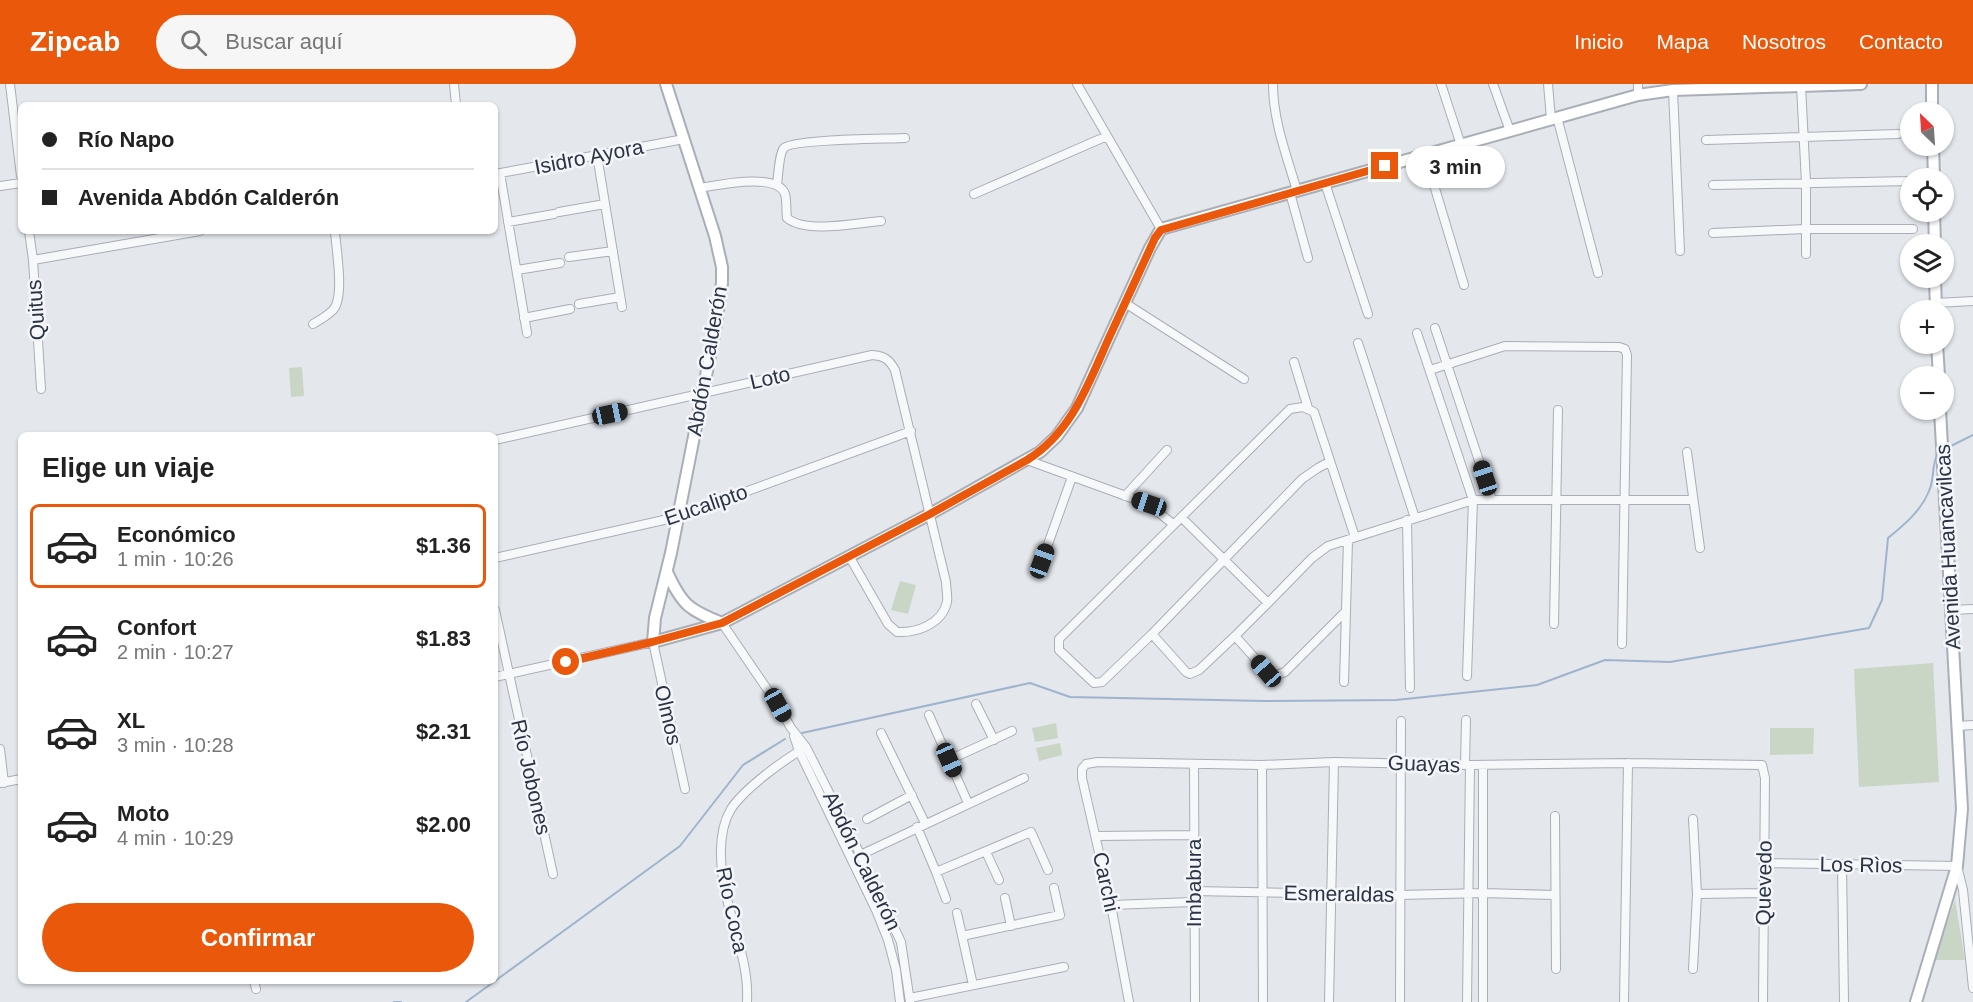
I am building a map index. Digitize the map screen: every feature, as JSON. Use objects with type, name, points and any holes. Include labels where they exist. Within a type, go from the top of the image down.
[{"type":"street","points":[[10,84],[18,151]]},
{"type":"street","points":[[454,84],[456,102]]},
{"type":"street","name":"Abdón Calderón","points":[[652,642],[722,283],[722,267],[716,240],[666,84]]},
{"type":"street","points":[[1077,84],[1161,230]]},
{"type":"street","points":[[1273,84],[1273,99],[1281,139],[1308,258]]},
{"type":"street","points":[[1441,84],[1461,144]]},
{"type":"street","points":[[1493,84],[1510,131]]},
{"type":"street","points":[[1548,84],[1554,118],[1598,273]]},
{"type":"street","points":[[498,677],[652,642],[722,623],[930,514],[1040,452],[1057,436],[1077,408],[1155,238],[1161,230],[1554,118],[1638,89],[1674,90],[1739,86],[1862,84]]},
{"type":"street","points":[[1932,84],[1932,102]]},
{"type":"street","points":[[1801,86],[1806,183],[1806,254]]},
{"type":"street","points":[[1674,90],[1680,251]]},
{"type":"street","points":[[1706,140],[1898,134]]},
{"type":"street","points":[[974,194],[1107,136]]},
{"type":"street","points":[[777,185],[782,152],[789,145],[905,138]]},
{"type":"street","name":"Isidro Ayora","points":[[498,174],[684,139]]},
{"type":"street","points":[[597,155],[622,307]]},
{"type":"street","points":[[1425,155],[1464,285]]},
{"type":"street","points":[[498,174],[527,333]]},
{"type":"street","points":[[700,189],[751,181],[777,185],[785,194],[787,218],[807,227],[881,221]]},
{"type":"street","points":[[1713,185],[1900,181]]},
{"type":"street","points":[[0,186],[18,183]]},
{"type":"street","points":[[1325,183],[1368,314]]},
{"type":"street","points":[[508,222],[605,204]]},
{"type":"street","points":[[1713,233],[1806,229],[1913,229]]},
{"type":"street","name":"Quitus","points":[[29,234],[41,389]]},
{"type":"street","points":[[33,260],[183,234]]},
{"type":"street","points":[[314,324],[334,309],[338,299],[334,234]]},
{"type":"street","points":[[569,257],[613,251]]},
{"type":"street","points":[[517,270],[560,263]]},
{"type":"street","points":[[579,304],[620,297]]},
{"type":"street","points":[[1954,304],[1973,301]]},
{"type":"street","points":[[1125,303],[1244,379]]},
{"type":"street","points":[[524,318],[570,309]]},
{"type":"street","points":[[1435,328],[1492,500]]},
{"type":"street","points":[[1417,333],[1473,500],[1467,676]]},
{"type":"street","points":[[1358,342],[1411,519],[1410,688]]},
{"type":"street","points":[[1430,370],[1505,346],[1619,347],[1625,349],[1627,355],[1622,644]]},
{"type":"street","name":"Loto","points":[[498,439],[872,355],[881,355],[890,361],[895,370],[946,582],[947,602],[939,618],[925,628],[908,633],[897,632],[888,624],[849,556]]},
{"type":"street","points":[[1294,362],[1308,408]]},
{"type":"street","points":[[1329,462],[1302,479],[1152,634],[1102,682],[1094,683],[1059,650],[1057,645],[1059,639],[1284,414],[1296,408],[1308,408],[1314,412],[1329,462],[1352,539],[1345,612],[1344,682]]},
{"type":"street","points":[[1554,624],[1558,410]]},
{"type":"street","name":"Avenida Huancavilcas","points":[[1916,1002],[1957,866],[1962,809],[1941,420]]},
{"type":"street","name":"Eucalipto","points":[[498,557],[677,517],[911,431]]},
{"type":"street","points":[[1125,496],[1167,450]]},
{"type":"street","points":[[1687,452],[1700,548]]},
{"type":"street","points":[[1027,460],[1149,504],[1173,524]]},
{"type":"street","points":[[1042,561],[1072,477]]},
{"type":"street","points":[[1152,634],[1190,674],[1198,670],[1235,636],[1320,551],[1328,546],[1473,500],[1692,500]]},
{"type":"street","points":[[1181,517],[1268,603]]},
{"type":"street","points":[[667,572],[676,593],[692,610],[722,623]]},
{"type":"street","points":[[1951,610],[1973,609]]},
{"type":"street","points":[[1235,636],[1266,671],[1277,675],[1285,672],[1345,612]]},
{"type":"street","name":"Abdón Calderón","points":[[722,623],[778,705],[860,854],[901,942],[910,1000]]},
{"type":"street","name":"Río Jobones","points":[[498,625],[553,874]]},
{"type":"street","name":"Olmos","points":[[652,642],[685,789]]},
{"type":"street","points":[[976,704],[994,740]]},
{"type":"street","points":[[929,715],[968,803]]},
{"type":"street","points":[[1466,720],[1470,893],[1467,1002]]},
{"type":"street","points":[[1400,1002],[1401,721]]},
{"type":"street","points":[[1958,726],[1973,725]]},
{"type":"street","points":[[949,760],[1012,731]]},
{"type":"street","points":[[881,733],[912,795],[946,899]]},
{"type":"street","points":[[0,748],[2,783],[18,780]]},
{"type":"street","name":"Abdón Calderón","points":[[802,749],[888,940],[896,970],[900,1002]]},
{"type":"street","name":"Río Coca","points":[[747,1002],[743,962],[724,883],[720,852],[731,810],[763,777],[802,749]]},
{"type":"street","name":"Guayas","points":[[1086,764],[1098,762],[1263,765],[1334,762],[1468,765],[1628,763],[1762,765]]},
{"type":"street","points":[[1329,1002],[1335,893],[1334,762]]},
{"type":"street","points":[[1624,1002],[1628,763]]},
{"type":"street","name":"Carchi","points":[[1086,764],[1082,769],[1082,778],[1111,904],[1129,1002]]},
{"type":"street","name":"Imbabura","points":[[1194,764],[1194,1002]]},
{"type":"street","points":[[1263,765],[1263,1002]]},
{"type":"street","points":[[1483,765],[1483,1002]]},
{"type":"street","name":"Quevedo","points":[[1762,765],[1765,778],[1763,1002]]},
{"type":"street","points":[[852,859],[1024,778]]},
{"type":"street","points":[[867,819],[912,795]]},
{"type":"street","points":[[1555,816],[1556,969]]},
{"type":"street","points":[[1693,819],[1696,894],[1693,969]]},
{"type":"street","points":[[936,872],[1031,832],[1048,870]]},
{"type":"street","points":[[1096,836],[1194,835]]},
{"type":"street","points":[[986,852],[999,880]]},
{"type":"street","name":"Los Rìos","points":[[1764,863],[1957,866]]},
{"type":"street","points":[[1842,865],[1844,1002]]},
{"type":"street","points":[[1957,866],[1963,890],[1973,988]]},
{"type":"street","points":[[962,936],[1060,915],[1054,888]]},
{"type":"street","points":[[1963,890],[1973,888]]},
{"type":"street","name":"Esmeraldas","points":[[1194,891],[1400,895],[1470,893]]},
{"type":"street","points":[[1470,893],[1555,895]]},
{"type":"street","points":[[1696,894],[1763,893]]},
{"type":"street","points":[[1005,898],[1011,926]]},
{"type":"street","points":[[1111,904],[1193,902]]},
{"type":"street","points":[[957,913],[973,985]]},
{"type":"street","points":[[910,1000],[1064,967]]},
{"type":"green space","points":[[302,367],[304,396],[291,397],[289,368]]},
{"type":"green space","points":[[900,581],[916,585],[908,614],[891,610]]},
{"type":"green space","points":[[1933,663],[1939,782],[1859,787],[1854,669]]},
{"type":"green space","points":[[1056,723],[1058,738],[1035,742],[1032,728]]},
{"type":"green space","points":[[1770,728],[1814,728],[1813,754],[1770,755]]},
{"type":"green space","points":[[1060,743],[1062,755],[1039,761],[1036,748]]},
{"type":"green space","points":[[1955,900],[1965,960],[1934,960]]},
{"type":"waterway","points":[[1945,449],[1973,435]]},
{"type":"waterway","points":[[802,733],[1030,683],[1070,697],[1265,701],[1396,700],[1537,685],[1605,660],[1670,662],[1869,628],[1882,600],[1888,538],[1912,517],[1926,498],[1938,453]]},
{"type":"waterway","points":[[498,979],[680,846],[743,765],[785,739]]},
{"type":"waterway","points":[[466,1002],[491,984]]},
{"type":"waterway","points":[[394,1002],[401,1002]]},
{"type":"route","points":[[566,662],[722,623],[930,514],[1027,460],[1040,452],[1057,436],[1077,408],[1155,238],[1161,230],[1171,225],[1385,166]]}]
